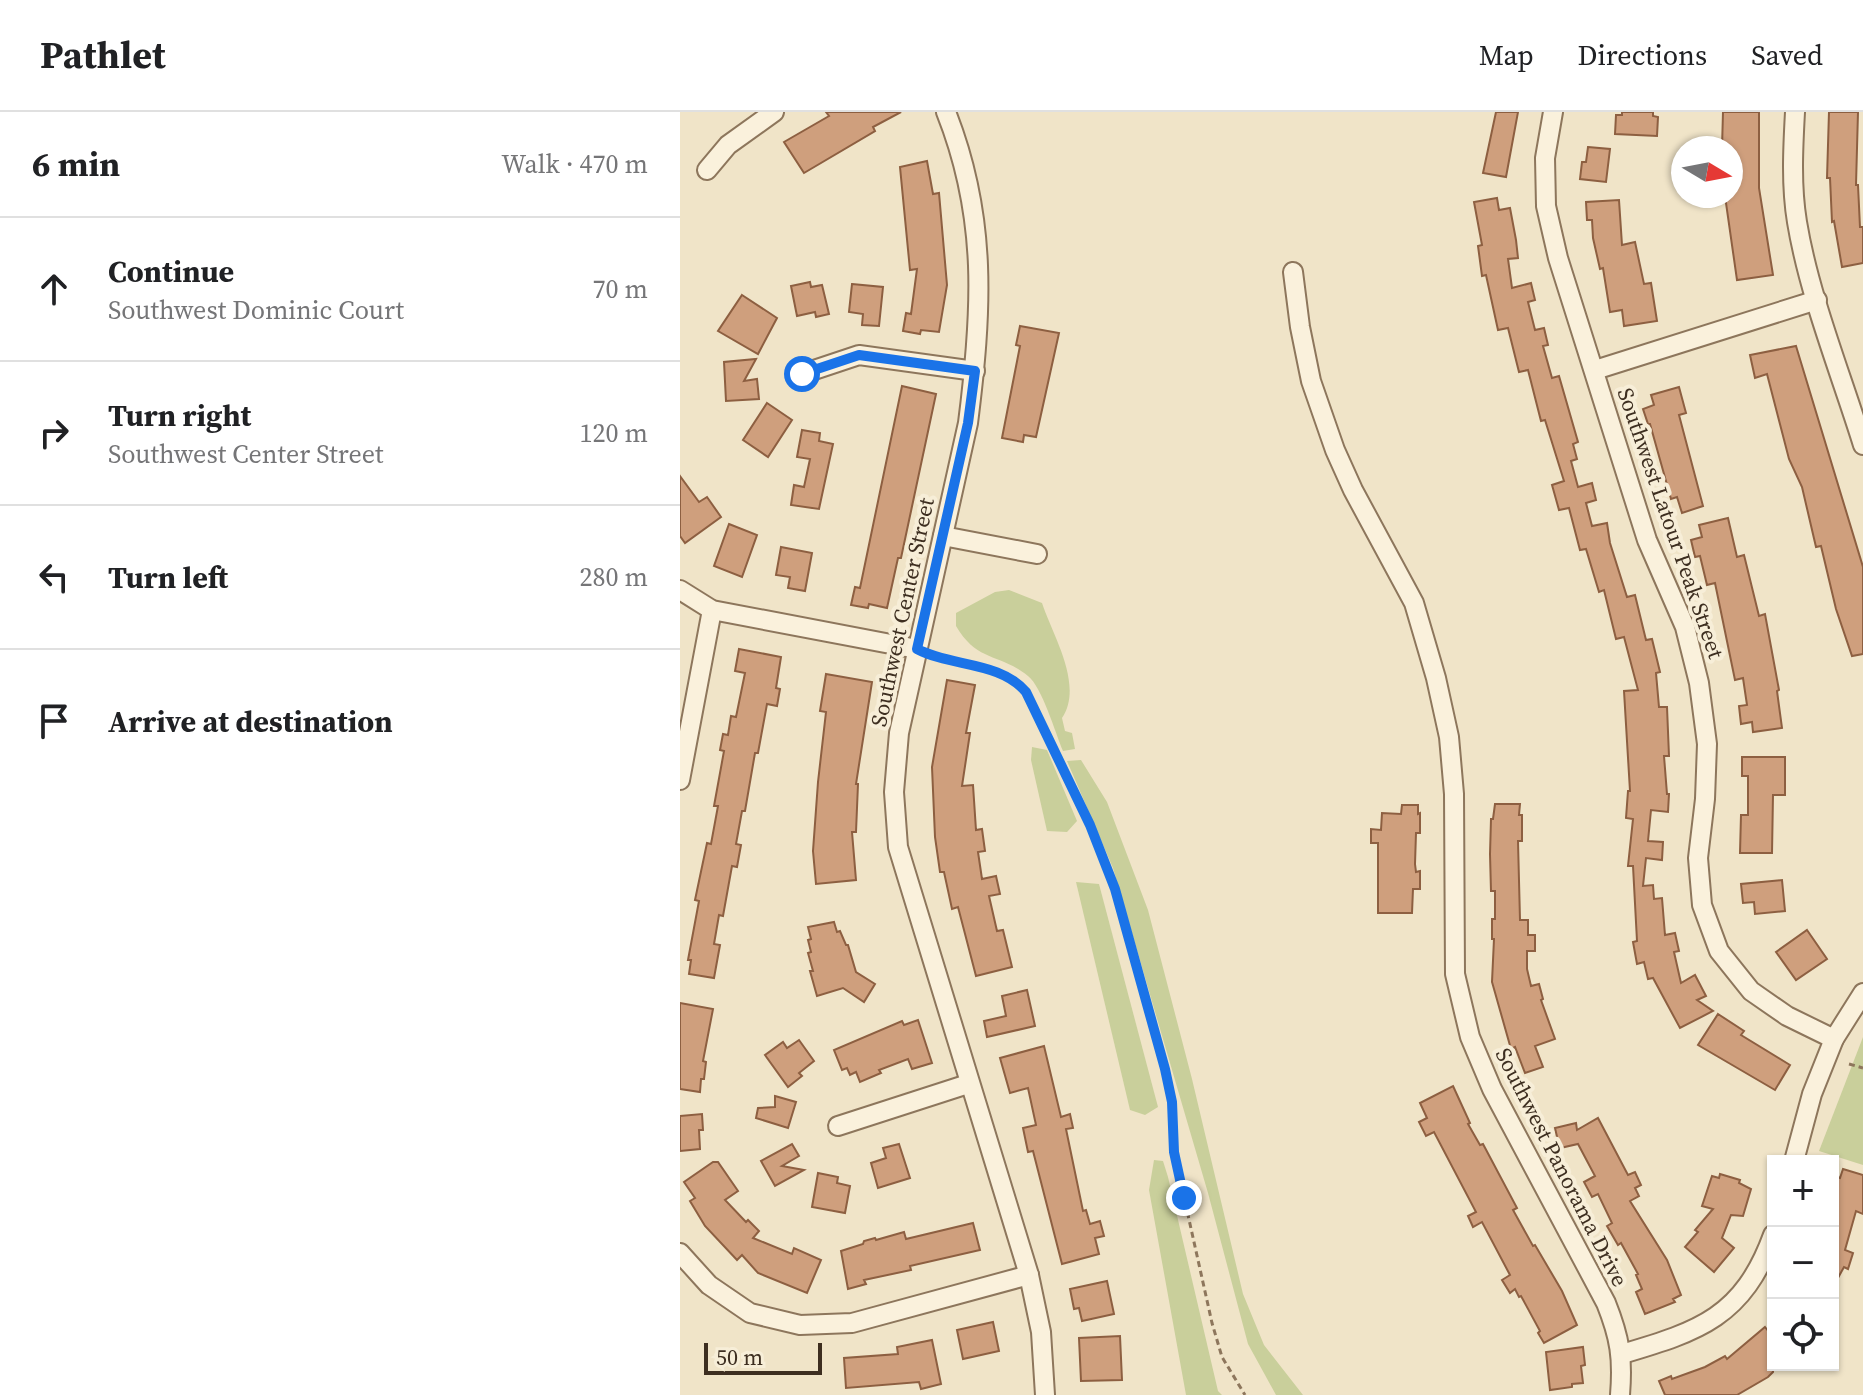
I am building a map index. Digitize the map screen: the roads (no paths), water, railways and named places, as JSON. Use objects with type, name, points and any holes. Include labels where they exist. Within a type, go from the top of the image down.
[{"type":"street","points":[[707,170],[728,145],[774,112]]},
{"type":"street","name":"Southwest Center Street","points":[[946,112],[956,138],[977,223],[980,295],[968,423],[899,733],[894,792],[898,847],[968,1084],[1029,1275],[1041,1332],[1045,1395]]},
{"type":"street","name":"Southwest Latour Peak Street","points":[[1553,112],[1545,158],[1546,206],[1558,258],[1647,540],[1685,627],[1699,683],[1707,744],[1698,858],[1702,905],[1719,951],[1751,991],[1787,1016],[1834,1039]]},
{"type":"street","points":[[1795,112],[1793,158],[1797,222],[1817,300],[1863,445]]},
{"type":"street","name":"Southwest Panorama Drive","points":[[1293,272],[1311,381],[1335,450],[1414,603],[1436,678],[1449,737],[1454,794],[1455,974],[1470,1037],[1492,1089],[1606,1303],[1622,1354],[1620,1395]]},
{"type":"street","points":[[1595,370],[1817,300]]},
{"type":"street","points":[[802,374],[859,355],[975,371]]},
{"type":"street","points":[[943,536],[1037,554]]},
{"type":"street","points":[[680,590],[712,610],[917,649]]},
{"type":"street","points":[[680,780],[712,610]]},
{"type":"street","points":[[1796,1155],[1812,1094],[1834,1039],[1863,993]]},
{"type":"street","points":[[838,1126],[968,1084]]},
{"type":"street","points":[[1622,1354],[1678,1338],[1716,1319],[1753,1280],[1767,1248]]},
{"type":"street","points":[[680,1253],[709,1285],[750,1313],[800,1325],[852,1323],[1029,1275]]}]
